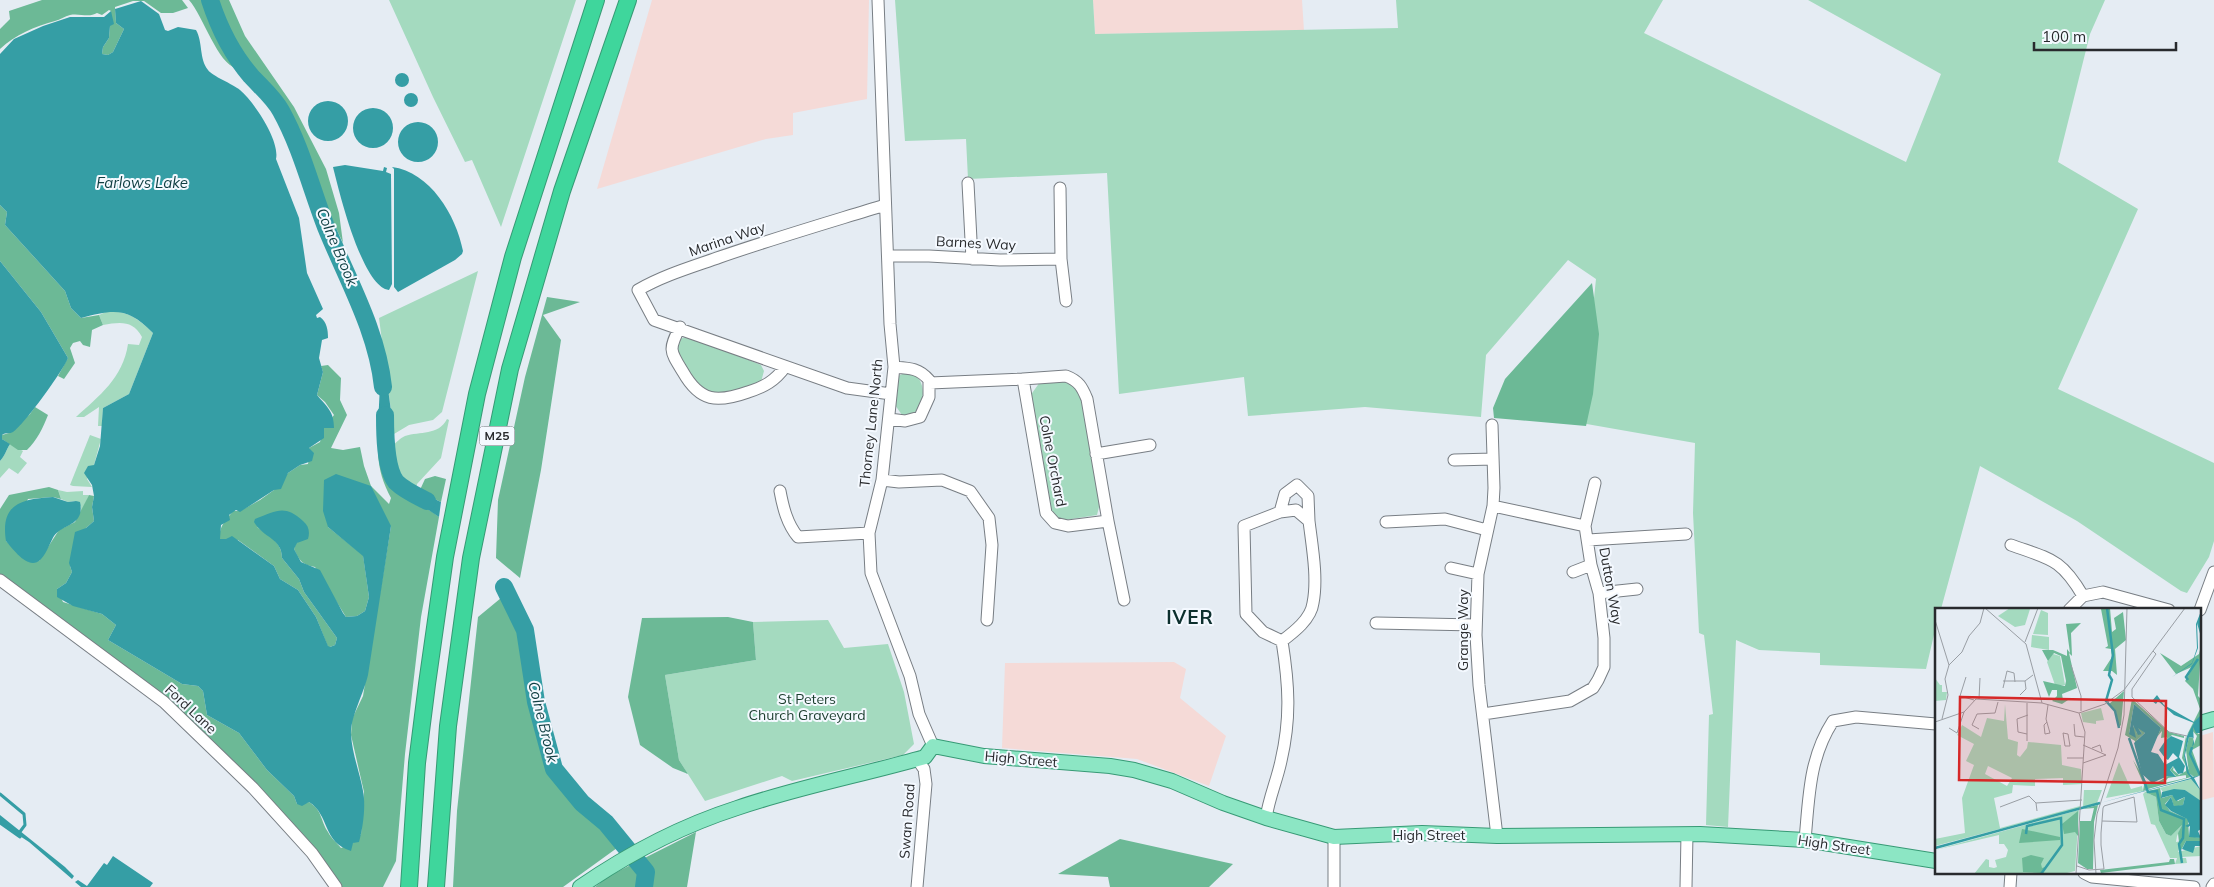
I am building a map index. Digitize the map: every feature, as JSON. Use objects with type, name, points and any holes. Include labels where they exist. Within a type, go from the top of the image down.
[{"type":"highway","name":"M25","points":[[409,887],[417,762],[427,684],[445,557],[478,394],[512,257],[596,0]]},
{"type":"highway","name":"M25","points":[[436,887],[448,726],[470,568],[510,369],[562,191],[628,0]]},
{"type":"main road","points":[[580,887],[654,842],[745,805],[925,757],[934,746]]},
{"type":"main road","name":"High Street","points":[[934,746],[984,756],[1110,766],[1134,770],[1172,780],[1223,803],[1266,818],[1334,837],[1422,834],[1497,836],[1687,834],[1805,840],[1935,862]]},
{"type":"street","name":"Thorney Lane North","points":[[878,0],[889,256],[890,324],[894,367],[882,480],[869,533],[871,573],[910,676],[918,714],[934,746]]},
{"type":"street","points":[[968,183],[972,259]]},
{"type":"street","points":[[1060,188],[1061,259],[1066,301]]},
{"type":"street","name":"Marina Way","points":[[680,327],[654,320],[638,290],[654,281],[760,243],[886,205]]},
{"type":"street","name":"Barnes Way","points":[[889,256],[972,259],[1061,259]]},
{"type":"street","points":[[785,367],[774,381],[756,390],[732,398],[715,399],[707,397],[689,384],[672,354],[671,345],[680,327],[785,367],[847,388],[891,394]]},
{"type":"street","points":[[889,419],[905,421],[920,417],[929,397],[930,383],[924,373],[913,368],[894,367]]},
{"type":"street","points":[[930,383],[1023,380],[1066,376],[1076,380],[1087,399],[1124,600]]},
{"type":"street","name":"Colne Orchard","points":[[1023,380],[1046,513],[1055,523],[1068,526],[1108,521]]},
{"type":"street","name":"Grange Way","points":[[1492,425],[1493,506],[1478,574],[1476,625],[1479,685],[1497,836]]},
{"type":"street","points":[[1096,454],[1150,445]]},
{"type":"street","points":[[1454,460],[1493,459]]},
{"type":"street","points":[[882,480],[899,482],[942,480],[970,491],[989,518],[992,545],[987,620]]},
{"type":"street","points":[[1493,506],[1585,526],[1595,483]]},
{"type":"street","points":[[1280,512],[1285,494],[1297,485],[1308,496],[1314,559],[1313,605],[1299,628],[1282,641]]},
{"type":"street","points":[[780,490],[782,504],[792,529],[798,537],[869,533]]},
{"type":"street","points":[[1282,641],[1263,632],[1246,614],[1244,526],[1280,512],[1296,510],[1309,521]]},
{"type":"street","points":[[1386,522],[1445,519],[1487,530]]},
{"type":"street","name":"Dutton Way","points":[[1483,714],[1570,702],[1593,688],[1604,667],[1604,638],[1599,593],[1585,526]]},
{"type":"street","points":[[1588,540],[1686,534]]},
{"type":"street","points":[[2011,545],[2054,560],[2071,574],[2084,596]]},
{"type":"street","points":[[1573,572],[1592,565]]},
{"type":"street","points":[[1451,568],[1478,574]]},
{"type":"street","points":[[2201,608],[2214,572]]},
{"type":"street","name":"Ford Lane","points":[[0,580],[164,702],[253,788],[312,853],[336,887]]},
{"type":"street","points":[[1599,593],[1637,589]]},
{"type":"street","points":[[2071,608],[2084,596],[2103,592],[2162,608]]},
{"type":"street","points":[[1376,623],[1476,625]]},
{"type":"street","points":[[1266,818],[1281,761],[1290,709],[1282,641]]},
{"type":"street","points":[[1805,840],[1813,764],[1823,737],[1833,721],[1856,717],[1935,724]]},
{"type":"street","name":"Swan Road","points":[[917,759],[924,769],[926,784],[917,887]]},
{"type":"street","points":[[1686,887],[1687,834]]},
{"type":"street","points":[[1334,837],[1334,887]]},
{"type":"street","points":[[2010,874],[2010,887]]},
{"type":"street","points":[[2086,874],[2092,877],[2194,887]]},
{"type":"shaded area","points":[[652,0],[869,0],[867,99],[793,113],[793,135],[766,139],[597,189]]},
{"type":"shaded area","points":[[1093,0],[1302,0],[1304,31],[1095,34]]},
{"type":"shaded area","points":[[1174,662],[1186,669],[1180,698],[1226,736],[1209,786],[1137,759],[1002,748],[1005,663]]},
{"type":"shaded area","points":[[2213,732],[2214,797],[2202,800],[2202,735]]},
{"type":"green space","points":[[42,0],[182,0],[188,8],[173,13],[161,13],[144,1],[133,1],[115,7],[116,23],[124,29],[113,52],[108,55],[102,54],[103,47],[109,38],[111,11],[109,10],[102,15],[97,13],[68,16],[40,26],[12,39],[0,49],[0,29],[10,19],[9,11]]},
{"type":"green space","points":[[189,0],[206,0],[225,43],[239,66],[236,68],[229,65],[223,58]]},
{"type":"green space","points":[[211,0],[229,0],[245,36],[294,107],[326,169],[339,213],[343,243],[281,109],[242,62],[226,38]]},
{"type":"green space","points":[[389,0],[576,0],[501,227],[472,160],[465,162]]},
{"type":"green space","points":[[895,0],[1093,0],[1095,34],[1398,28],[1396,0],[1663,0],[1644,33],[1906,162],[1941,74],[1808,0],[2105,0],[2090,34],[2058,162],[2138,209],[2058,389],[2214,463],[2214,541],[2209,557],[2187,593],[2181,591],[2077,521],[1980,466],[1941,608],[1935,608],[1935,630],[1926,669],[1820,665],[1820,653],[1759,650],[1736,640],[1728,827],[1706,825],[1709,715],[1713,714],[1704,635],[1699,633],[1693,513],[1695,443],[1581,423],[1596,279],[1568,260],[1486,355],[1481,417],[1365,407],[1248,416],[1244,377],[1119,394],[1107,173],[968,179],[966,139],[905,141]]},
{"type":"green space","points":[[0,205],[7,212],[5,225],[65,291],[71,308],[81,318],[99,315],[103,325],[92,330],[90,347],[83,345],[80,341],[73,343],[70,348],[75,363],[64,379],[58,376],[68,358],[41,312],[0,261]]},
{"type":"green space","points":[[478,271],[442,412],[433,420],[409,425],[394,434],[379,318]]},
{"type":"green space","points":[[1592,283],[1599,334],[1593,394],[1586,426],[1494,418],[1493,408],[1505,379]]},
{"type":"green space","points":[[547,297],[580,302],[543,315],[561,340],[541,470],[520,578],[496,558],[498,500],[525,377]]},
{"type":"green space","points":[[108,311],[127,314],[153,333],[129,394],[103,408],[102,426],[98,426],[99,407],[84,417],[76,417],[101,394],[115,377],[121,367],[128,344],[139,345],[142,337],[130,325],[115,323],[103,325],[99,315]]},
{"type":"green space","points":[[690,336],[761,365],[764,371],[761,382],[740,392],[727,395],[708,393],[694,381],[675,348],[679,339]]},
{"type":"green space","points":[[328,365],[341,378],[340,400],[347,415],[331,448],[343,450],[360,447],[371,486],[389,504],[391,498],[379,466],[378,454],[381,452],[384,465],[395,489],[404,497],[439,517],[421,617],[405,754],[396,861],[383,887],[342,887],[166,701],[0,579],[0,509],[9,495],[49,487],[58,490],[61,499],[53,497],[28,499],[6,541],[29,562],[39,561],[59,530],[75,522],[89,495],[94,496],[92,507],[94,521],[86,528],[70,566],[72,572],[66,583],[57,589],[63,602],[102,614],[116,625],[108,640],[182,684],[198,686],[203,691],[207,715],[239,733],[267,770],[294,796],[297,804],[309,802],[314,805],[325,828],[341,848],[353,843],[361,834],[364,792],[351,735],[352,719],[363,696],[391,526],[328,527],[363,555],[369,597],[365,611],[357,616],[346,617],[315,567],[304,563],[294,549],[296,543],[302,540],[257,527],[280,548],[282,558],[299,579],[304,592],[337,638],[335,645],[330,647],[328,647],[316,617],[298,590],[280,579],[274,566],[238,540],[220,539],[220,531],[223,524],[233,511],[240,511],[260,500],[274,490],[288,473],[300,465],[308,464],[309,448],[320,442],[324,428],[334,415],[325,402],[317,395],[323,372],[321,366]]},
{"type":"green space","points":[[909,371],[919,379],[923,392],[917,410],[912,415],[902,415],[895,405],[898,376]]},
{"type":"green space","points":[[1071,381],[1079,388],[1100,503],[1097,515],[1059,521],[1050,510],[1030,396],[1040,382]]},
{"type":"green space","points":[[35,407],[48,415],[31,446],[27,450],[18,450],[2,439],[2,435],[9,433]]},
{"type":"green space","points":[[447,419],[449,420],[441,458],[417,484],[416,491],[401,478],[394,460],[392,446],[405,436],[434,431]]},
{"type":"green space","points":[[90,435],[101,439],[94,465],[87,479],[92,487],[70,485]]},
{"type":"green space","points":[[10,444],[23,451],[20,457],[27,463],[18,474],[9,468],[0,478],[0,461]]},
{"type":"green space","points":[[435,476],[446,479],[441,502],[419,492],[425,479]]},
{"type":"green space","points":[[58,490],[67,492],[83,491],[83,495],[89,495],[80,514],[81,507],[76,501],[68,502],[61,499]]},
{"type":"green space","points":[[501,598],[516,615],[531,682],[542,757],[564,794],[603,826],[617,848],[563,887],[453,887],[457,811],[478,617]]},
{"type":"green space","points":[[728,617],[753,622],[756,660],[665,675],[679,760],[688,774],[673,768],[640,745],[628,697],[642,618]]},
{"type":"green space","name":"St Peters Church Graveyard","points":[[828,620],[844,648],[888,644],[904,692],[914,744],[903,755],[792,781],[782,776],[705,801],[679,760],[665,675],[756,660],[753,622]]},
{"type":"green space","points":[[696,832],[687,887],[595,887],[609,876]]},
{"type":"green space","points":[[1120,839],[1233,864],[1209,887],[1110,887],[1108,877],[1058,874]]},
{"type":"water","name":"Farlows Lake","points":[[141,1],[159,14],[165,30],[168,31],[178,27],[196,30],[205,66],[214,75],[240,90],[253,104],[265,123],[274,142],[276,159],[299,218],[307,273],[323,309],[316,315],[317,318],[320,317],[324,321],[327,329],[328,338],[322,340],[319,358],[323,372],[317,395],[331,413],[334,428],[324,428],[324,438],[309,448],[314,453],[312,461],[300,465],[288,473],[281,489],[274,490],[240,512],[236,510],[229,515],[230,520],[221,525],[220,539],[232,536],[274,566],[280,579],[298,590],[316,617],[330,647],[335,645],[337,638],[304,592],[299,579],[282,558],[279,546],[262,532],[254,522],[255,519],[275,512],[285,511],[291,512],[307,525],[308,539],[297,543],[294,549],[301,562],[320,570],[346,617],[357,616],[365,611],[369,597],[363,556],[328,527],[323,511],[324,480],[336,474],[371,486],[391,526],[368,675],[351,728],[353,749],[362,784],[364,803],[363,823],[359,842],[353,843],[351,851],[335,841],[316,807],[309,802],[302,806],[297,804],[294,796],[267,770],[239,733],[207,715],[203,691],[198,686],[182,684],[108,640],[116,625],[102,614],[73,606],[57,597],[57,589],[66,583],[72,572],[69,563],[75,532],[86,528],[94,521],[92,485],[84,473],[88,466],[94,465],[100,446],[103,408],[129,394],[153,333],[136,318],[120,312],[103,313],[81,318],[71,308],[65,291],[5,225],[7,212],[0,205],[0,54],[14,39],[43,26],[70,17],[104,17],[111,11],[114,24],[110,26],[109,38],[103,47],[102,54],[108,55],[113,52],[124,29],[116,23],[115,9]]},
{"type":"water","points":[[399,73],[405,73],[409,80],[405,87],[399,87],[395,83],[395,77]]},
{"type":"water","points":[[408,93],[414,93],[418,100],[414,107],[408,107],[404,103],[404,97]]},
{"type":"water","points":[[328,101],[342,107],[348,121],[342,135],[328,141],[314,135],[308,121],[314,107]]},
{"type":"water","points":[[369,108],[377,108],[384,111],[390,117],[393,128],[390,139],[384,145],[377,148],[369,148],[362,145],[356,139],[353,132],[353,124],[356,117],[362,111]]},
{"type":"water","points":[[414,122],[422,122],[429,125],[435,131],[438,142],[435,153],[429,159],[422,162],[414,162],[407,159],[401,153],[398,146],[398,138],[401,131],[407,125]]},
{"type":"water","points":[[345,165],[383,171],[384,167],[387,168],[386,172],[391,174],[392,284],[389,290],[379,285],[370,273],[353,236],[333,167]]},
{"type":"water","points":[[392,167],[418,177],[439,197],[454,223],[463,251],[455,260],[398,292],[394,287],[394,169]]},
{"type":"water","points":[[0,261],[41,312],[68,358],[26,419],[13,432],[2,435],[2,439],[10,444],[0,461]]},
{"type":"water","points":[[381,365],[387,381],[394,434],[380,442],[378,425]]},
{"type":"water","points":[[392,446],[394,460],[401,478],[416,491],[415,502],[401,494],[388,476],[381,452]]},
{"type":"water","points":[[419,492],[441,502],[439,517],[418,503]]},
{"type":"water","points":[[53,497],[68,502],[80,502],[80,514],[72,524],[60,530],[54,536],[40,560],[33,563],[25,561],[6,541],[6,518],[16,505],[32,499]]},
{"type":"water","points":[[0,815],[65,867],[74,876],[72,879],[29,842],[0,823]]},
{"type":"water","points":[[113,856],[153,883],[150,887],[81,887],[75,882],[78,880],[87,886],[104,863],[107,865]]},
{"type":"waterway","name":"Colne Brook","points":[[210,0],[222,31],[232,50],[244,68],[275,102],[288,125],[326,227],[368,325],[375,345],[383,387]]},
{"type":"waterway","name":"Colne Brook","points":[[385,415],[386,450],[392,476],[403,488],[427,501]]},
{"type":"waterway","name":"Colne Brook","points":[[504,587],[525,630],[536,702],[554,769],[582,803],[606,823],[646,872],[644,887]]},
{"type":"waterway","points":[[0,794],[24,814],[25,825],[19,833]]},
{"type":"waterway","points":[[0,823],[20,837]]},
{"type":"district","name":"IVER","points":[[1190,617]]}]
